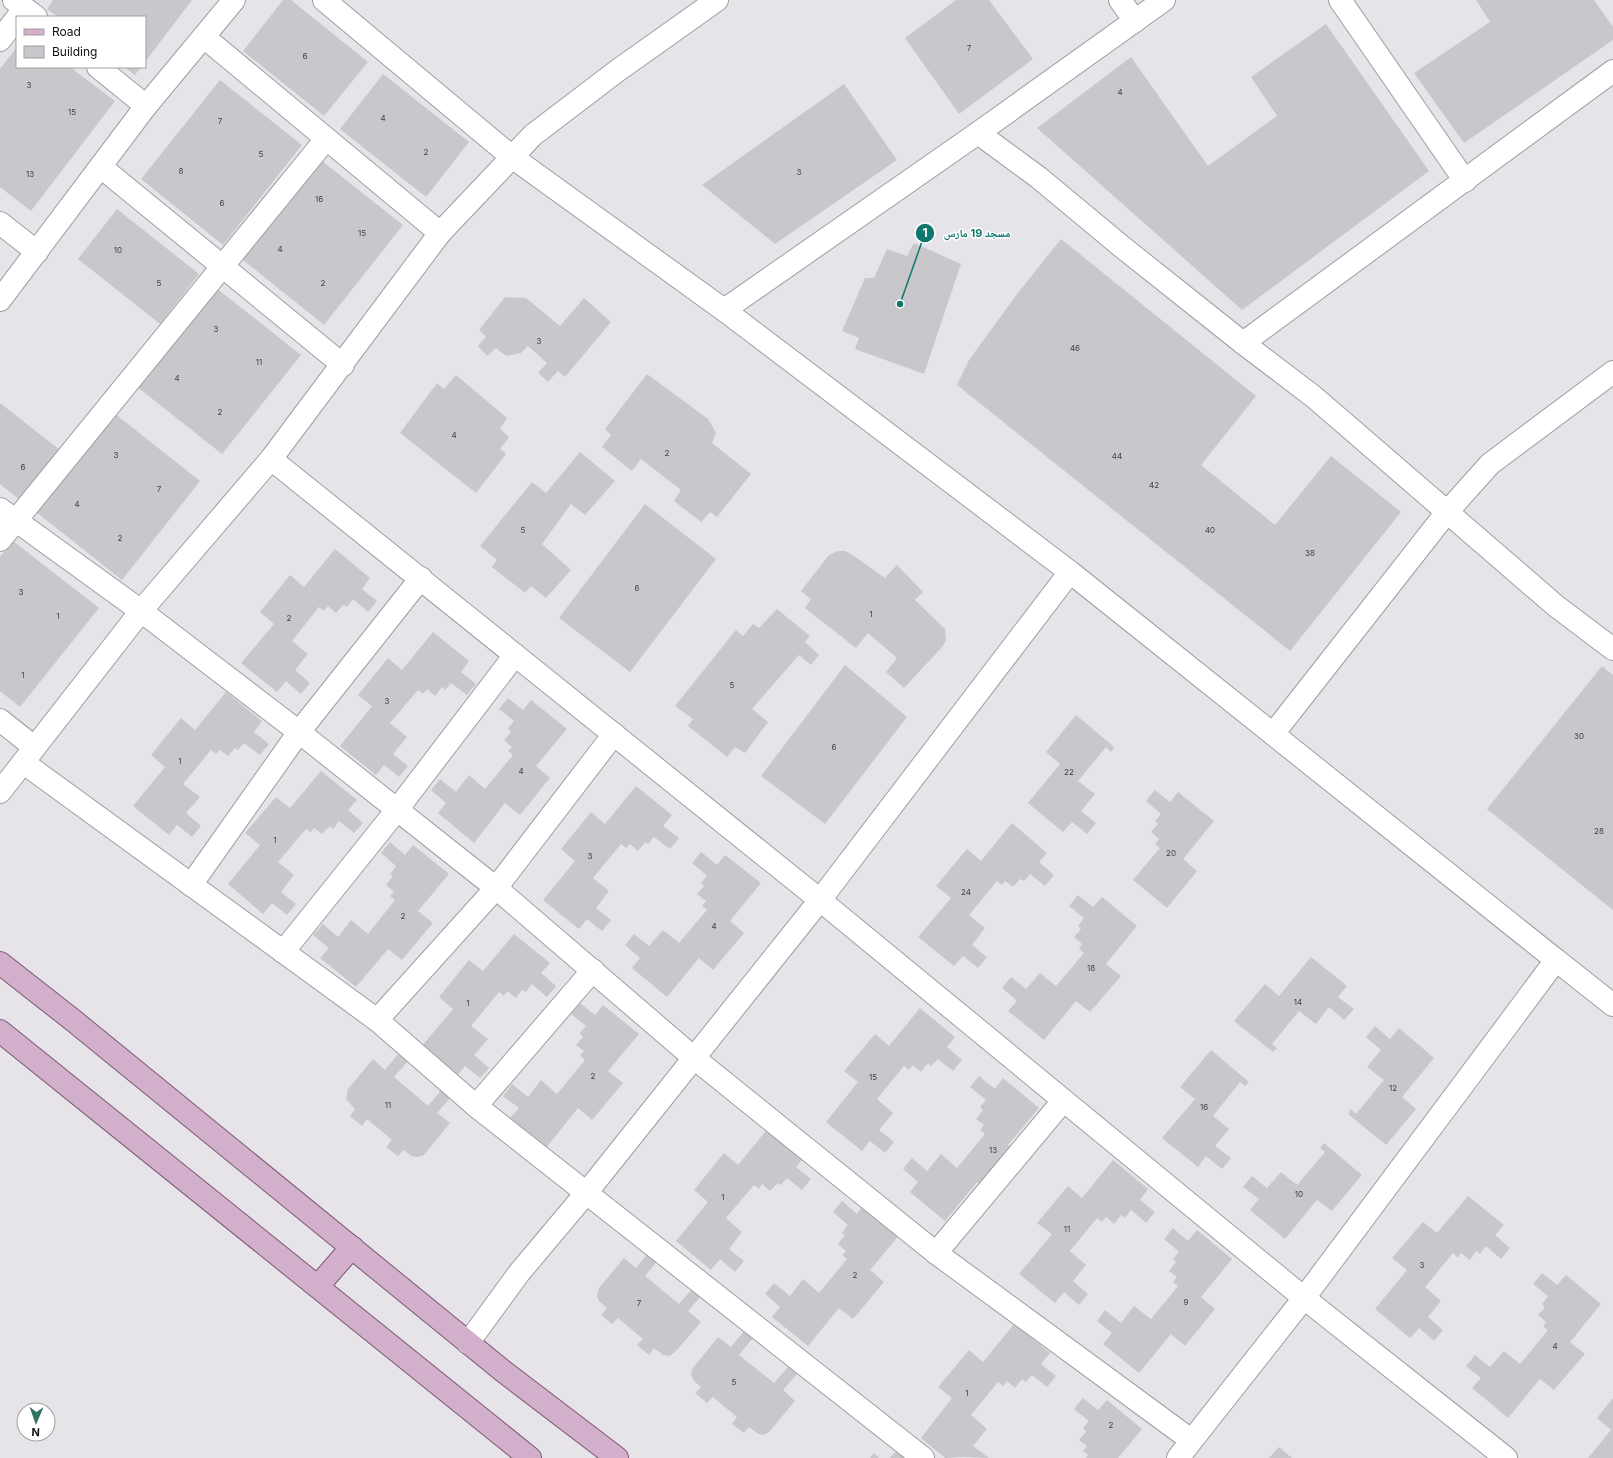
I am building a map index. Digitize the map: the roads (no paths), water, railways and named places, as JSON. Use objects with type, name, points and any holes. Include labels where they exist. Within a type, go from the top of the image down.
[{"type":"main road","points":[[0,963],[74,1021],[468,1343],[617,1458]]},
{"type":"main road","points":[[0,1031],[530,1458]]},
{"type":"main road","points":[[318,1286],[352,1247]]},
{"type":"street","points":[[0,300],[146,106],[234,0]]},
{"type":"street","points":[[324,0],[512,156],[724,310],[1070,572],[1613,1005]]},
{"type":"street","points":[[0,792],[141,611],[271,459],[343,365],[440,233],[532,135],[717,0]]},
{"type":"street","points":[[1120,0],[1135,21]]},
{"type":"street","points":[[724,310],[978,134],[1164,0]]},
{"type":"street","points":[[1340,0],[1465,181]]},
{"type":"street","points":[[0,40],[16,20]]},
{"type":"street","points":[[204,37],[440,233]]},
{"type":"street","points":[[99,68],[146,106]]},
{"type":"street","points":[[1243,344],[1613,71]]},
{"type":"street","points":[[978,134],[1038,177],[1243,344],[1314,396],[1556,606],[1613,649]]},
{"type":"street","points":[[0,540],[7,515],[222,265],[326,139]]},
{"type":"street","points":[[101,167],[343,365]]},
{"type":"street","points":[[0,223],[37,252]]},
{"type":"street","points":[[1274,734],[1447,512],[1490,464],[1613,372]]},
{"type":"street","points":[[271,459],[820,900],[1304,1298],[1506,1458]]},
{"type":"street","points":[[7,515],[141,611],[299,732],[396,811],[496,888],[694,1058],[936,1253],[1191,1440]]},
{"type":"street","points":[[468,1343],[519,1273],[586,1192],[820,900],[1070,572]]},
{"type":"street","points":[[191,886],[299,732],[421,578]]},
{"type":"street","points":[[283,952],[396,811],[515,655]]},
{"type":"street","points":[[0,720],[29,755],[191,886],[377,1020],[476,1106],[923,1458]]},
{"type":"street","points":[[377,1020],[496,888],[614,734]]},
{"type":"street","points":[[1178,1458],[1304,1298],[1556,960]]},
{"type":"street","points":[[476,1106],[593,970]]},
{"type":"street","points":[[936,1253],[1063,1101]]},
{"type":"place","name":"مسجد 19 مارس","points":[[900,304]]}]
